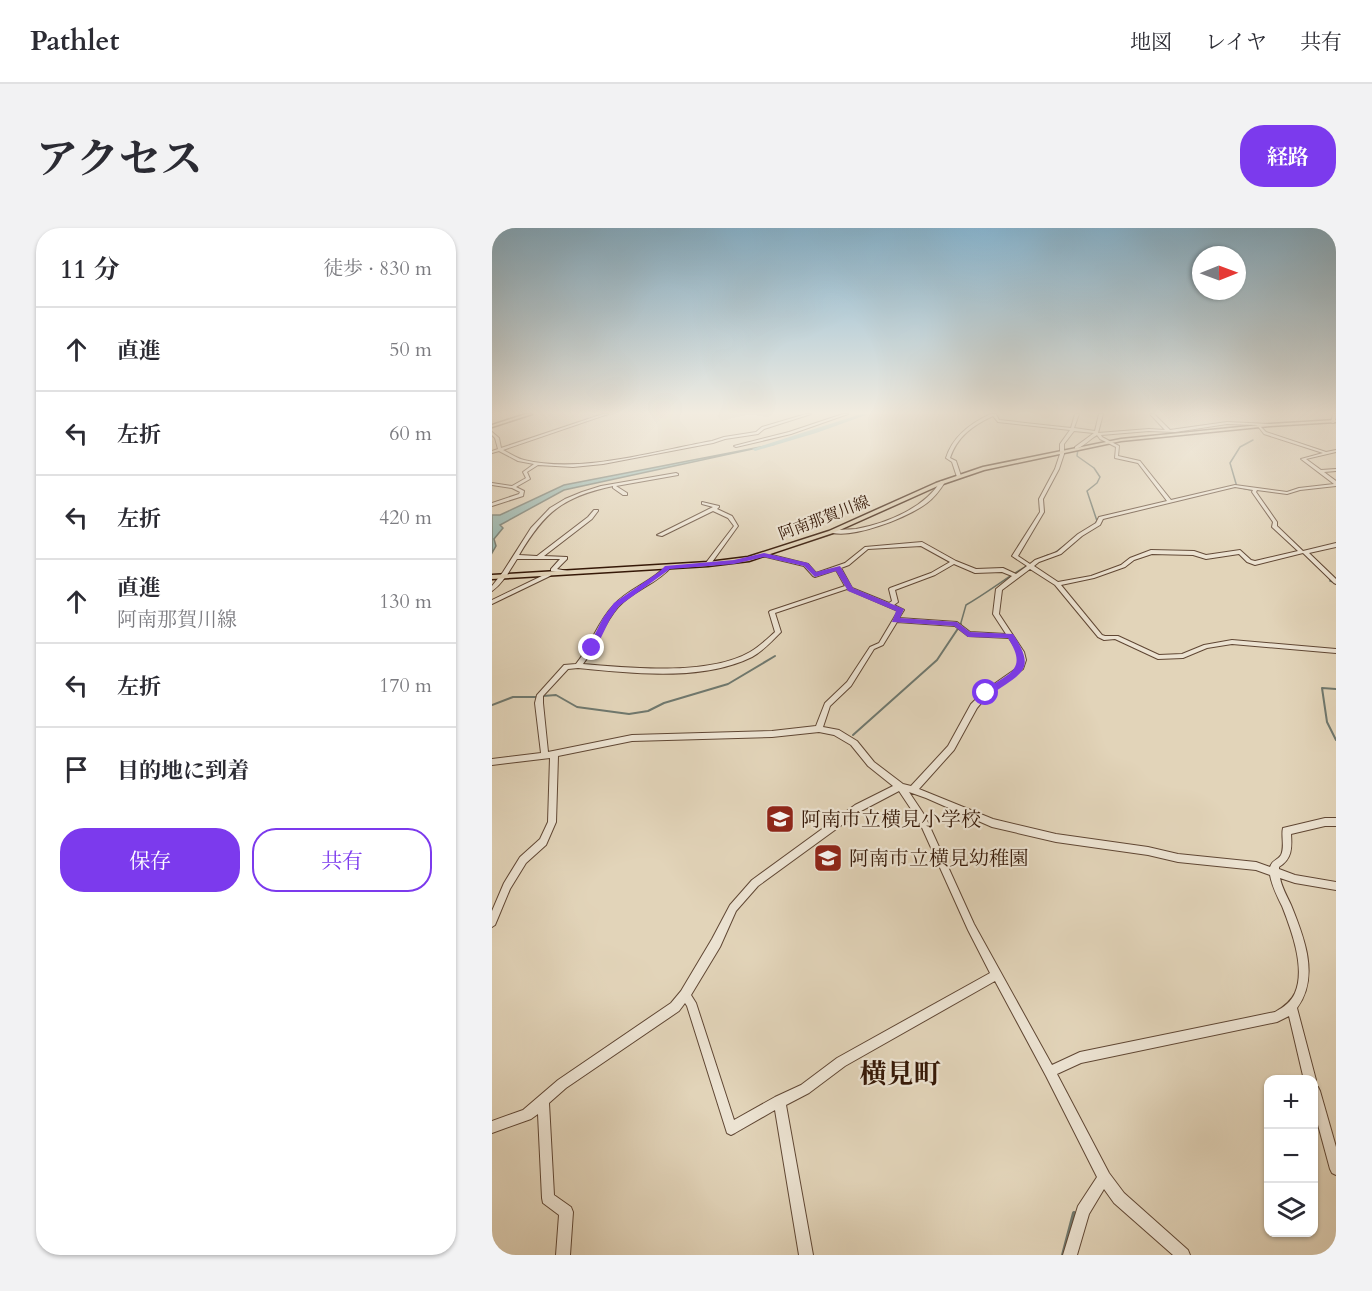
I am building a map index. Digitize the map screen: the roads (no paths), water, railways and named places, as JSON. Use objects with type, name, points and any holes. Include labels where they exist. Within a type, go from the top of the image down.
[{"type":"main road","name":"阿南那賀川線","points":[[493,577],[708,564],[764,555],[831,532],[959,476],[1016,462]]},
{"type":"street","points":[[523,462],[574,467],[602,462]]},
{"type":"street","points":[[954,462],[959,476]]},
{"type":"street","points":[[1059,462],[1041,499],[1042,512],[1015,554],[1057,584],[1100,636],[1116,637],[1158,657],[1183,656],[1201,647],[1232,642],[1336,651]]},
{"type":"street","points":[[1139,462],[1170,501]]},
{"type":"street","points":[[1307,462],[1336,484]]},
{"type":"street","points":[[513,487],[528,478],[525,472],[536,465]]},
{"type":"street","points":[[1321,471],[1336,470]]},
{"type":"street","points":[[492,589],[529,535],[548,512],[578,496],[676,474]]},
{"type":"street","points":[[831,532],[860,529],[898,518],[928,500],[943,482]]},
{"type":"street","points":[[492,484],[513,487],[523,493],[511,500],[492,505]]},
{"type":"street","points":[[913,790],[951,747],[974,706],[986,693],[1020,669],[1023,660],[1021,652],[995,610],[999,589],[1029,564],[1059,553],[1080,535],[1098,524],[1101,518],[1235,486],[1287,493],[1336,484]]},
{"type":"street","points":[[615,487],[625,494]]},
{"type":"street","points":[[1256,489],[1254,492],[1275,522],[1274,526],[1336,582]]},
{"type":"street","points":[[660,534],[717,507],[704,503]]},
{"type":"street","points":[[708,564],[736,526],[730,517],[713,509]]},
{"type":"street","points":[[539,557],[596,511]]},
{"type":"street","points":[[764,555],[806,565],[815,575],[852,561],[867,548],[922,544],[975,571],[1004,570],[1014,575]]},
{"type":"street","points":[[1057,584],[1092,577],[1123,566],[1132,559],[1151,552],[1194,553],[1206,557],[1240,552],[1254,563],[1336,545]]},
{"type":"street","points":[[515,557],[565,558],[553,570],[570,571],[571,573]]},
{"type":"street","points":[[889,605],[895,602],[892,589],[933,574],[954,562]]},
{"type":"street","points":[[578,666],[592,648],[606,618],[616,605],[662,574],[668,567]]},
{"type":"street","points":[[819,729],[827,705],[849,684],[872,648],[881,644],[901,610],[848,587],[837,568]]},
{"type":"street","points":[[492,602],[548,574]]},
{"type":"street","points":[[492,922],[512,878],[523,860],[543,842],[552,822],[550,755],[539,699],[566,667],[665,671],[733,661],[754,653],[778,632],[772,612],[848,587]]},
{"type":"street","points":[[895,620],[957,624],[968,634],[1011,636]]},
{"type":"street","points":[[492,762],[550,755],[632,738],[772,734],[819,729],[836,732],[854,743],[871,764],[900,786],[929,831],[970,927],[1050,1072],[1104,1178],[1119,1198],[1183,1255]]},
{"type":"street","points":[[492,1127],[527,1115],[562,1084],[675,1007],[685,995],[716,943],[733,908],[755,883],[858,808],[900,786],[992,823],[1056,838],[1148,851],[1178,858],[1256,866],[1294,879],[1336,886]]},
{"type":"street","points":[[1050,1072],[1080,1058],[1277,1017],[1292,1008],[1300,996],[1304,976],[1301,952],[1274,871],[1275,865],[1284,861],[1288,852],[1286,831],[1325,822],[1336,822]]},
{"type":"street","points":[[685,995],[691,1003],[731,1129],[779,1101],[805,1089],[841,1062],[996,975]]},
{"type":"street","points":[[1292,1008],[1309,1075]]},
{"type":"street","points":[[543,1101],[548,1198],[566,1212],[563,1255]]},
{"type":"street","points":[[779,1101],[806,1255]]},
{"type":"street","points":[[1318,1105],[1336,1169]]},
{"type":"street","points":[[1070,1255],[1083,1211],[1104,1178]]},
{"type":"water","points":[[693,462],[564,490],[500,525],[503,528],[494,539],[496,546],[492,553],[492,515],[500,515],[564,485]]},
{"type":"waterway","points":[[1085,462],[1094,468],[1100,477],[1097,483],[1087,491],[1097,521],[1095,524]]},
{"type":"waterway","points":[[1231,462],[1237,487],[1251,490]]},
{"type":"waterway","points":[[1053,554],[1090,527]]},
{"type":"waterway","points":[[1287,536],[1301,549]]},
{"type":"waterway","points":[[960,625],[966,605],[1048,555]]},
{"type":"waterway","points":[[1330,578],[1330,581],[1336,583]]},
{"type":"waterway","points":[[853,735],[937,660],[960,625]]},
{"type":"waterway","points":[[543,696],[556,695],[577,707],[629,714],[648,711],[664,703],[728,684],[775,656]]},
{"type":"waterway","points":[[1336,689],[1322,688],[1327,722],[1336,740]]},
{"type":"waterway","points":[[492,705],[513,697],[537,697]]},
{"type":"waterway","points":[[1063,1255],[1074,1213]]},
{"type":"place","name":"阿南市立横見小学校","points":[[780,819]]},
{"type":"place","name":"阿南市立横見幼稚園","points":[[828,858]]},
{"type":"district","name":"横見町","points":[[900,1074]]}]
